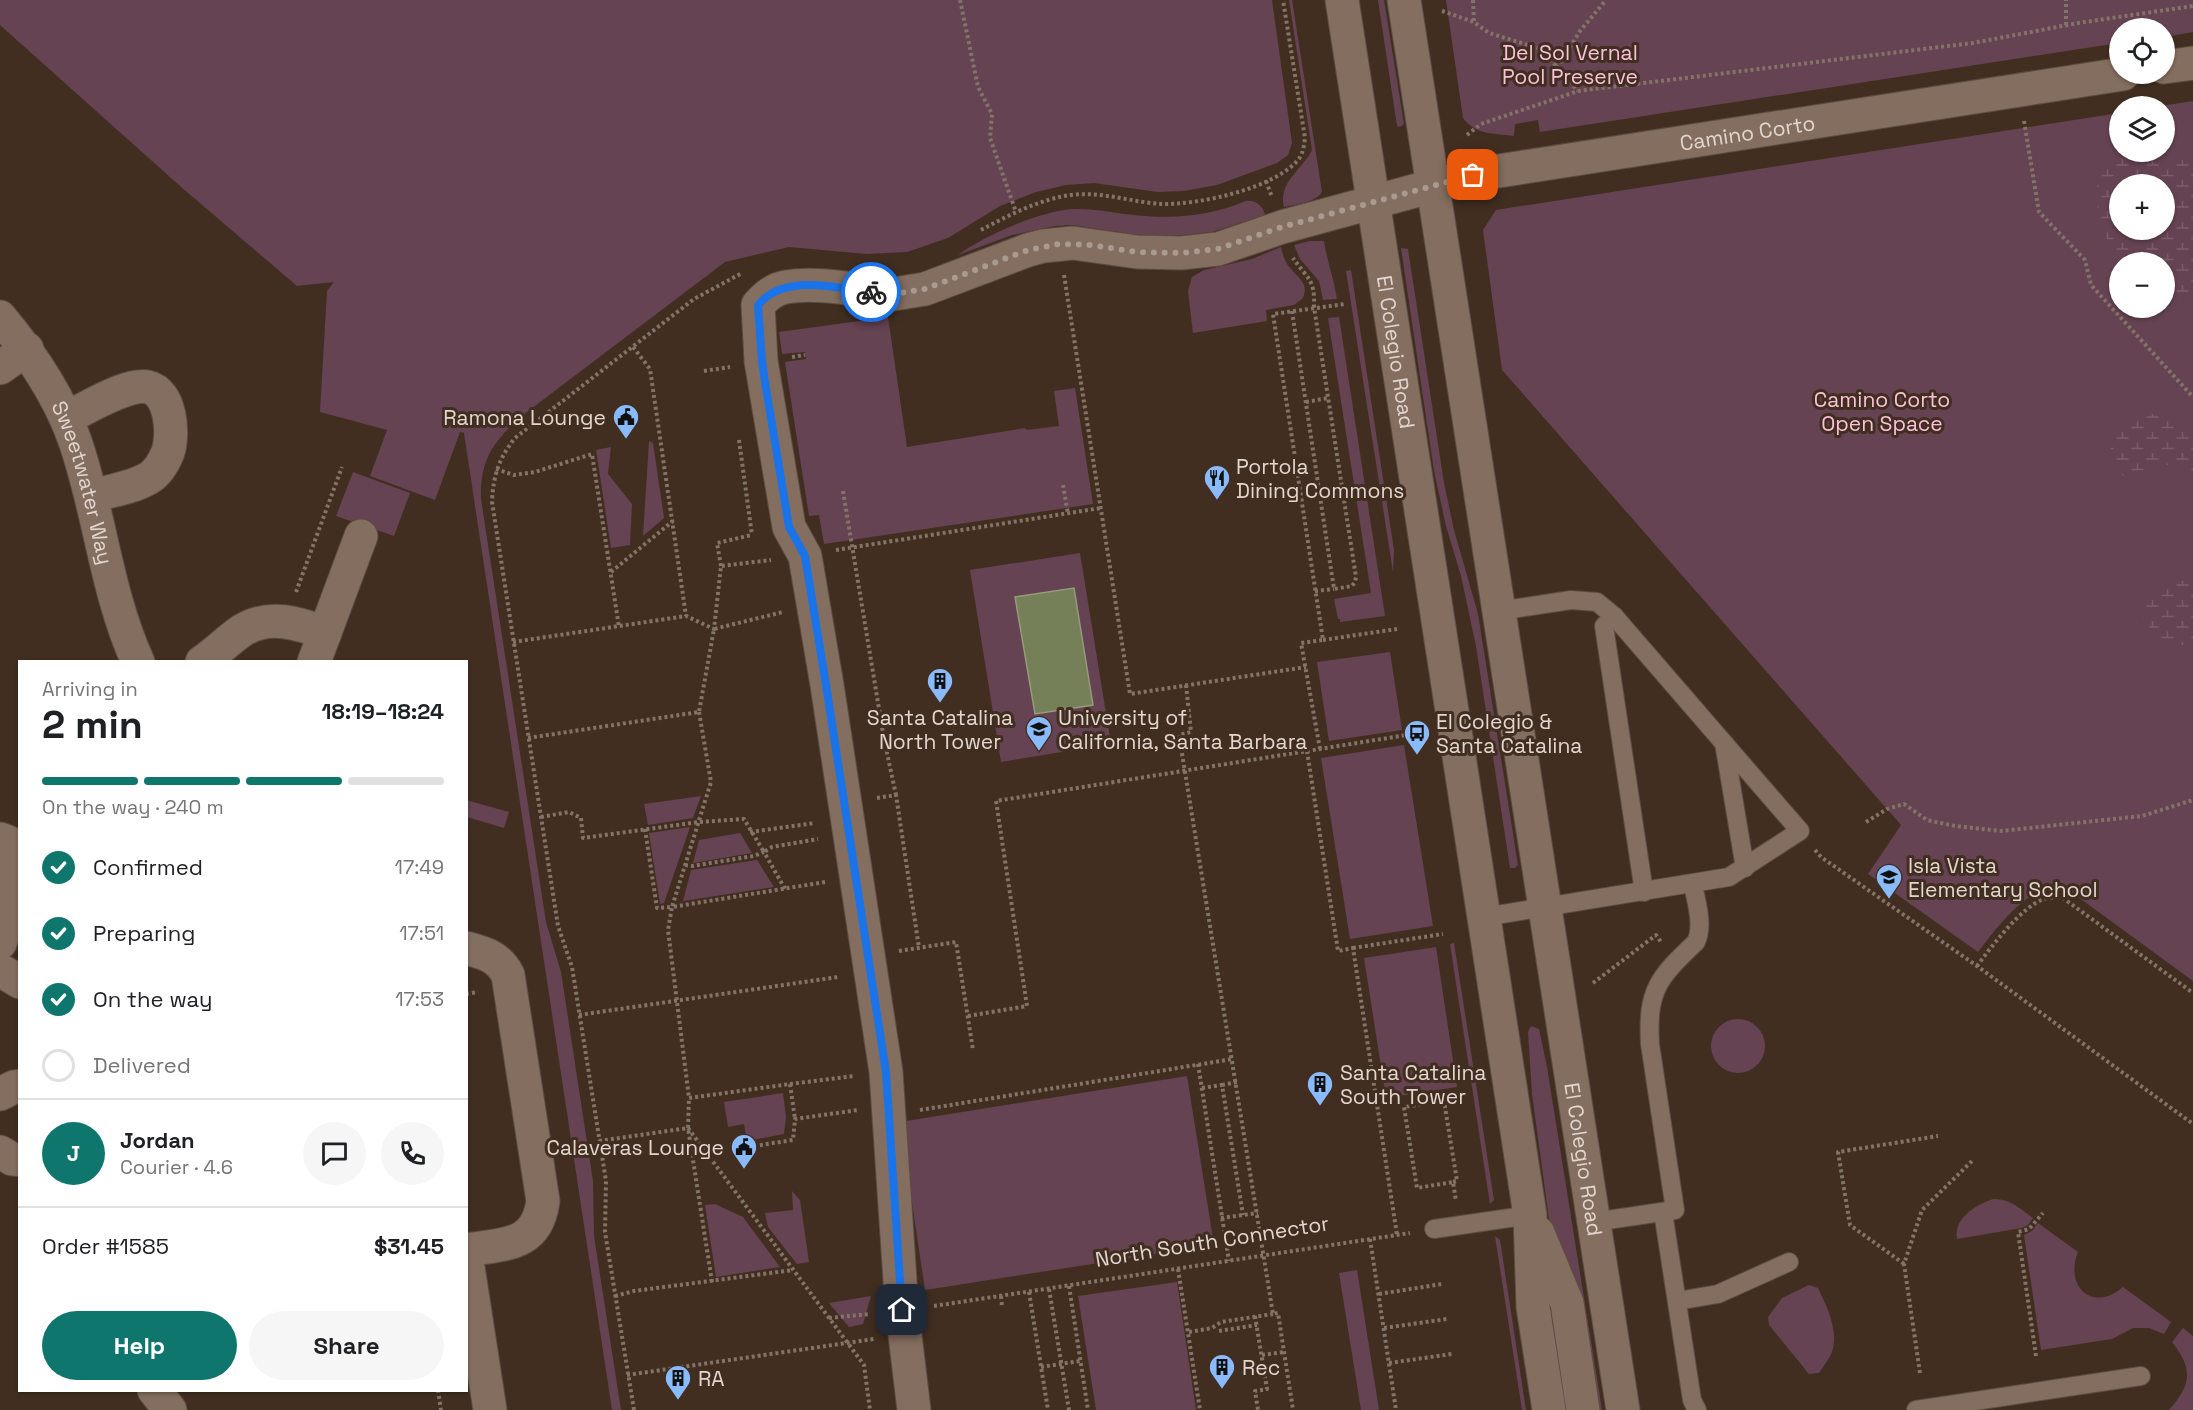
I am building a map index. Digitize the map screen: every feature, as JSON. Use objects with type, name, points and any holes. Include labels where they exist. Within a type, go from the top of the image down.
[{"type":"street","name":"El Colegio Road","points":[[1342,0],[1530,1215],[1533,1307],[1549,1410]]},
{"type":"street","name":"El Colegio Road","points":[[1404,0],[1623,1410]]},
{"type":"street","points":[[2175,65],[2193,63]]},
{"type":"street","name":"Camino Corto","points":[[758,284],[777,290],[800,286],[894,294],[908,293],[961,277],[1028,250],[1059,244],[1091,245],[1137,252],[1181,253],[1211,250],[1233,245],[1282,227],[1473,175],[2109,76]]},
{"type":"street","points":[[758,284],[762,361],[789,527],[805,556],[886,1072],[894,1319],[914,1410]]},
{"type":"street","name":"Sweetwater Way","points":[[0,316],[27,350],[66,418],[91,496],[119,610],[137,660]]},
{"type":"street","points":[[0,368],[27,350]]},
{"type":"street","points":[[66,418],[134,388],[156,390],[166,404],[170,441],[168,451],[158,469],[149,478],[91,496]]},
{"type":"street","points":[[205,660],[244,630],[272,621],[291,622],[319,647],[361,536]]},
{"type":"street","points":[[0,839],[8,842],[15,855],[15,881],[6,929],[0,943]]},
{"type":"street","points":[[468,949],[494,958],[503,965],[508,975],[543,1201],[536,1226],[527,1236],[513,1242],[468,1252]]},
{"type":"street","points":[[0,970],[18,981]]},
{"type":"street","points":[[0,1094],[18,1087]]},
{"type":"street","points":[[0,1152],[18,1160]]},
{"type":"street","name":"El Colegio Road","points":[[1530,1215],[1567,1303],[1583,1410]]},
{"type":"street","points":[[468,1265],[490,1410]]},
{"type":"street","points":[[156,1392],[170,1410]]},
{"type":"lane","points":[[1484,916],[1729,877],[1800,831],[1614,616],[1597,602],[1571,600],[1499,611]]},
{"type":"lane","points":[[1614,616],[1604,626],[1644,892]]},
{"type":"lane","points":[[1724,742],[1745,868]]},
{"type":"lane","points":[[1594,1222],[1675,1209],[1648,1018],[1657,984],[1699,936],[1699,920],[1693,884]]},
{"type":"lane","points":[[1662,1212],[1692,1400],[1698,1410]]},
{"type":"lane","points":[[1434,1229],[1530,1215]]},
{"type":"lane","points":[[1677,1301],[1718,1294],[1789,1262]]},
{"type":"lane","points":[[1916,1410],[2141,1376]]},
{"type":"path","points":[[960,0],[978,87],[992,114],[990,138],[1016,212]]},
{"type":"path","points":[[973,235],[1038,203],[1071,195],[1103,195],[1160,204],[1193,203],[1225,196],[1266,181],[1290,167],[1299,159],[1305,138],[1283,0]]},
{"type":"path","points":[[1473,0],[1474,22]]},
{"type":"path","points":[[1557,68],[1580,31],[1606,0]]},
{"type":"path","points":[[2066,0],[2066,25]]},
{"type":"path","points":[[1467,135],[1481,124],[1578,91],[1973,43],[2066,25],[2193,6]]},
{"type":"path","points":[[1442,11],[1474,22],[1489,33],[1541,49],[1578,91]]},
{"type":"path","points":[[2024,121],[2039,212],[2085,260],[2091,285],[2193,397]]},
{"type":"path","points":[[1290,251],[1296,263],[1311,279],[1355,582],[1352,586],[1315,591]]},
{"type":"path","points":[[634,1410],[605,1232],[606,1181],[572,967],[558,927],[492,502],[496,469],[515,438],[694,299],[758,284]]},
{"type":"path","points":[[1066,288],[1130,694],[1306,667]]},
{"type":"path","points":[[1323,640],[1273,314],[1345,304]]},
{"type":"path","points":[[1292,311],[1334,589]]},
{"type":"path","points":[[633,347],[650,369],[674,521],[686,616]]},
{"type":"path","points":[[1306,402],[1328,398]]},
{"type":"path","points":[[496,469],[513,475],[535,472],[592,454],[619,627]]},
{"type":"path","points":[[293,601],[342,467]]},
{"type":"path","points":[[1063,485],[1068,514]]},
{"type":"path","points":[[1319,490],[1341,487]]},
{"type":"path","points":[[843,490],[884,739],[896,795],[919,948]]},
{"type":"path","points":[[832,551],[1101,508]]},
{"type":"path","points":[[610,572],[674,521]]},
{"type":"path","points":[[712,1282],[688,1128],[689,1098],[668,930],[672,907],[711,782],[699,712],[714,629],[721,566],[717,543],[760,533]]},
{"type":"path","points":[[721,566],[776,560]]},
{"type":"path","points":[[513,642],[686,616],[714,629],[793,611]]},
{"type":"path","points":[[1320,749],[1301,643],[1397,629]]},
{"type":"path","points":[[1186,685],[1191,732],[1179,735],[1273,1314]]},
{"type":"path","points":[[528,738],[699,712]]},
{"type":"path","points":[[968,1016],[1027,1006],[996,801],[1413,734]]},
{"type":"path","points":[[1307,751],[1338,951],[1443,933]]},
{"type":"path","points":[[874,798],[896,795]]},
{"type":"path","points":[[1866,822],[1887,808],[1905,804],[1927,820],[1955,826],[2001,831],[2142,816],[2193,800]]},
{"type":"path","points":[[540,817],[569,812],[581,818],[583,838],[699,822],[744,819],[785,889]]},
{"type":"path","points":[[750,832],[818,823]]},
{"type":"path","points":[[645,829],[657,908],[832,881]]},
{"type":"path","points":[[1800,831],[1821,857],[1977,966],[2193,1124]]},
{"type":"path","points":[[685,865],[692,866],[754,856],[772,847],[826,838]]},
{"type":"path","points":[[1977,966],[1996,939],[2025,912],[2042,899],[2063,898],[2193,993]]},
{"type":"path","points":[[1593,983],[1656,935],[1665,948]]},
{"type":"path","points":[[891,952],[956,942],[973,1050]]},
{"type":"path","points":[[1353,948],[1397,1235]]},
{"type":"path","points":[[579,1015],[839,977],[841,988]]},
{"type":"path","points":[[911,1111],[1233,1059]]},
{"type":"path","points":[[1198,1064],[1229,1261]]},
{"type":"path","points":[[689,1098],[854,1076],[852,1065]]},
{"type":"path","points":[[1202,1088],[1237,1082]]},
{"type":"path","points":[[748,1147],[793,1140],[795,1119],[790,1084]]},
{"type":"path","points":[[1222,1084],[1243,1215]]},
{"type":"path","points":[[1453,1182],[1417,1188],[1404,1107],[1444,1101],[1456,1181],[1453,1182],[1459,1225]]},
{"type":"path","points":[[795,1119],[860,1110]]},
{"type":"path","points":[[599,1141],[688,1128]]},
{"type":"path","points":[[688,1128],[864,1365],[870,1410]]},
{"type":"path","points":[[1904,1264],[1850,1226],[1838,1152],[1938,1136]]},
{"type":"path","points":[[1920,1373],[1904,1264],[1922,1210],[1972,1161]]},
{"type":"path","points":[[718,1169],[723,1165]]},
{"type":"path","points":[[1221,1218],[1258,1213]]},
{"type":"path","points":[[2036,1356],[2018,1232],[2029,1229],[2043,1214]]},
{"type":"path","name":"North South Connector","points":[[894,1319],[1001,1296],[1434,1229]]},
{"type":"path","points":[[1370,1239],[1396,1410]]},
{"type":"path","points":[[1178,1269],[1200,1410]]},
{"type":"path","points":[[615,1296],[634,1291],[793,1270]]},
{"type":"path","points":[[1379,1294],[1442,1284]]},
{"type":"path","points":[[1069,1286],[1088,1410]]},
{"type":"path","points":[[1049,1289],[1069,1410]]},
{"type":"path","points":[[1029,1292],[1048,1410]]},
{"type":"path","points":[[1001,1296],[1002,1307]]},
{"type":"path","points":[[1189,1332],[1212,1328],[1221,1322],[1278,1312],[1293,1410]]},
{"type":"path","points":[[1256,1316],[1267,1389],[1255,1391],[1258,1410]]},
{"type":"path","points":[[829,1318],[894,1319]]},
{"type":"path","points":[[627,1375],[847,1343],[894,1319]]},
{"type":"path","points":[[1383,1328],[1447,1319]]},
{"type":"path","points":[[1219,1331],[1257,1325]]},
{"type":"path","points":[[1262,1355],[1284,1352]]},
{"type":"path","points":[[1389,1363],[1452,1354]]},
{"type":"path","points":[[1041,1367],[1080,1360]]},
{"type":"path","points":[[438,1392],[441,1410]]},
{"type":"green space","points":[[0,0],[1272,0],[1292,143],[1288,155],[1277,163],[1217,185],[1184,191],[1158,192],[1094,183],[1066,185],[1036,192],[1000,206],[948,238],[907,252],[867,254],[789,247],[725,262],[519,418],[495,445],[485,463],[481,499],[546,922],[561,972],[593,1181],[594,1236],[621,1410],[612,1410],[464,433],[460,432],[435,500],[370,476],[387,430],[320,412],[327,291],[334,282],[297,286],[180,186],[0,25]]},
{"type":"green space","points":[[1289,0],[1292,0],[1322,192],[1310,201],[1284,207],[1284,190],[1312,150]]},
{"type":"green space","points":[[1378,0],[1384,0],[1404,124],[1400,127],[1397,126]]},
{"type":"green space","name":"Del Sol Vernal Pool Preserve","points":[[1446,0],[2193,0],[2193,32],[2175,35],[2175,18],[2109,18],[2109,45],[1540,132],[1538,120],[1515,124],[1514,136],[1480,131],[1463,118]]},
{"type":"green space","name":"Camino Corto Open Space","points":[[2193,101],[2193,981],[2063,886],[2042,890],[2031,896],[2006,918],[1978,952],[1868,874],[1901,825],[1502,370],[1483,230],[1496,210],[2109,115],[2109,162],[2175,162],[2175,104]]},
{"type":"green space","points":[[2193,160],[2193,291],[2175,294],[2175,252],[2112,252],[2098,210],[2096,196],[2098,182],[2104,169],[2112,162]]},
{"type":"green space","points":[[1246,201],[1258,204],[1265,215],[1212,232],[1172,236],[1139,235],[1072,225],[1055,226],[1012,235],[958,255],[982,240],[1029,219],[1060,211],[1082,209],[1172,217],[1210,212]]},
{"type":"green space","points":[[1310,241],[1324,241],[1337,299],[1323,300],[1319,281],[1300,259],[1294,245]]},
{"type":"green space","points":[[1281,247],[1287,264],[1304,285],[1303,298],[1294,305],[1266,310],[1267,321],[1193,333],[1188,291],[1192,277],[1204,270],[1252,259]]},
{"type":"green space","points":[[1401,248],[1408,249],[1444,483],[1454,530],[1478,614],[1518,865],[1515,868],[1510,868],[1476,646],[1434,471]]},
{"type":"green space","points":[[1351,270],[1394,550],[1393,572],[1346,271]]},
{"type":"green space","points":[[888,317],[907,447],[1025,428],[1027,430],[1059,426],[1054,391],[1075,388],[1093,504],[824,544],[819,515],[809,516],[785,362],[806,359],[805,352],[782,354],[779,332]]},
{"type":"green space","points":[[1339,317],[1385,616],[1340,622],[1334,599],[1371,593],[1328,318]]},
{"type":"green space","points":[[2143,414],[2160,414],[2176,420],[2193,434],[2193,472],[2175,466],[2159,465],[2126,478],[2118,470],[2113,460],[2111,451],[2115,432],[2130,419]]},
{"type":"green space","points":[[649,441],[653,443],[664,518],[643,536]]},
{"type":"green space","points":[[611,447],[608,474],[632,504],[630,545],[611,548],[596,450]]},
{"type":"green space","points":[[353,472],[410,493],[394,536],[336,516]]},
{"type":"green space","points":[[1080,553],[1111,744],[1001,762],[970,570]]},
{"type":"green space","points":[[2193,576],[2193,644],[2169,644],[2149,627],[2142,609],[2153,595]]},
{"type":"green space","points":[[1390,652],[1402,730],[1329,741],[1317,662]]},
{"type":"green space","points":[[1404,745],[1433,926],[1350,939],[1321,758]]},
{"type":"green space","points":[[701,796],[693,818],[648,825],[644,804]]},
{"type":"green space","points":[[468,801],[509,812],[504,828],[468,817]]},
{"type":"green space","points":[[690,827],[664,903],[660,904],[649,833]]},
{"type":"green space","points":[[740,833],[752,853],[693,863],[699,840]]},
{"type":"green space","points":[[757,860],[774,887],[683,901],[691,870]]},
{"type":"green space","points":[[1454,943],[1494,1200],[1490,1204],[1450,944]]},
{"type":"green space","points":[[1436,947],[1457,1087],[1386,1098],[1364,958]]},
{"type":"green space","points":[[1738,1019],[1748,1021],[1757,1027],[1763,1036],[1765,1046],[1763,1056],[1757,1065],[1748,1071],[1738,1073],[1728,1071],[1719,1065],[1713,1056],[1711,1046],[1713,1036],[1719,1027],[1728,1021]]},
{"type":"green space","points":[[1531,1026],[1539,1029],[1547,1067],[1602,1410],[1593,1410],[1549,1219],[1532,1094],[1528,1032]]},
{"type":"green space","points":[[1187,1076],[1214,1245],[925,1290],[900,1122]]},
{"type":"green space","points":[[783,1093],[786,1117],[784,1134],[747,1141],[744,1124],[728,1127],[724,1102]]},
{"type":"green space","points":[[792,1191],[800,1200],[809,1262],[797,1264],[768,1227],[765,1213],[793,1210]]},
{"type":"green space","points":[[1993,1199],[2010,1202],[2033,1218],[2028,1225],[2022,1228],[1957,1239],[1959,1225],[1967,1213]]},
{"type":"green space","points":[[715,1204],[743,1217],[780,1267],[716,1277],[705,1205]]},
{"type":"green space","points":[[2038,1223],[2078,1252],[2075,1276],[2084,1292],[2092,1297],[2101,1297],[2112,1294],[2123,1287],[2171,1322],[2164,1334],[2149,1328],[2133,1328],[2112,1339],[2041,1350],[2024,1235],[2032,1231]]},
{"type":"green space","points":[[1495,1236],[1500,1240],[1526,1410],[1522,1410]]},
{"type":"green space","points":[[1357,1270],[1379,1410],[1361,1410],[1339,1273]]},
{"type":"green space","points":[[1177,1282],[1196,1410],[1096,1410],[1078,1296]]},
{"type":"green space","points":[[1809,1285],[1818,1288],[1825,1303],[1833,1327],[1834,1344],[1832,1352],[1819,1373],[1809,1374],[1769,1325],[1768,1317],[1782,1298]]},
{"type":"green space","points":[[871,1296],[863,1324],[849,1327],[829,1303]]},
{"type":"green space","points":[[2183,1328],[2193,1336],[2193,1410],[2169,1410],[2186,1384],[2184,1360],[2172,1342]]},
{"type":"shaded area","points":[[1074,588],[1093,705],[1035,714],[1015,597]]},
{"type":"way so far","points":[[871,292],[894,294],[925,289],[1028,250],[1059,244],[1073,243],[1137,252],[1181,253],[1218,249],[1282,227],[1473,175]]},
{"type":"place","name":"Ramona Lounge","points":[[626,440]]},
{"type":"place","name":"Portola Dining Commons","points":[[1217,501]]},
{"type":"place","name":"Santa Catalina North Tower","points":[[940,704]]},
{"type":"place","name":"University of California, Santa Barbara","points":[[1039,752]]},
{"type":"place","name":"El Colegio & Santa Catalina","points":[[1417,756]]},
{"type":"place","name":"Isla Vista Elementary School","points":[[1889,900]]},
{"type":"place","name":"Santa Catalina South Tower","points":[[1320,1107]]},
{"type":"place","name":"Calaveras Lounge","points":[[744,1170]]},
{"type":"place","name":"Rec","points":[[1222,1390]]},
{"type":"place","name":"RA","points":[[678,1401]]},
{"type":"route","points":[[871,292],[818,286],[786,287],[769,294],[758,305],[762,361],[789,527],[805,556],[886,1072],[902,1310]]}]
